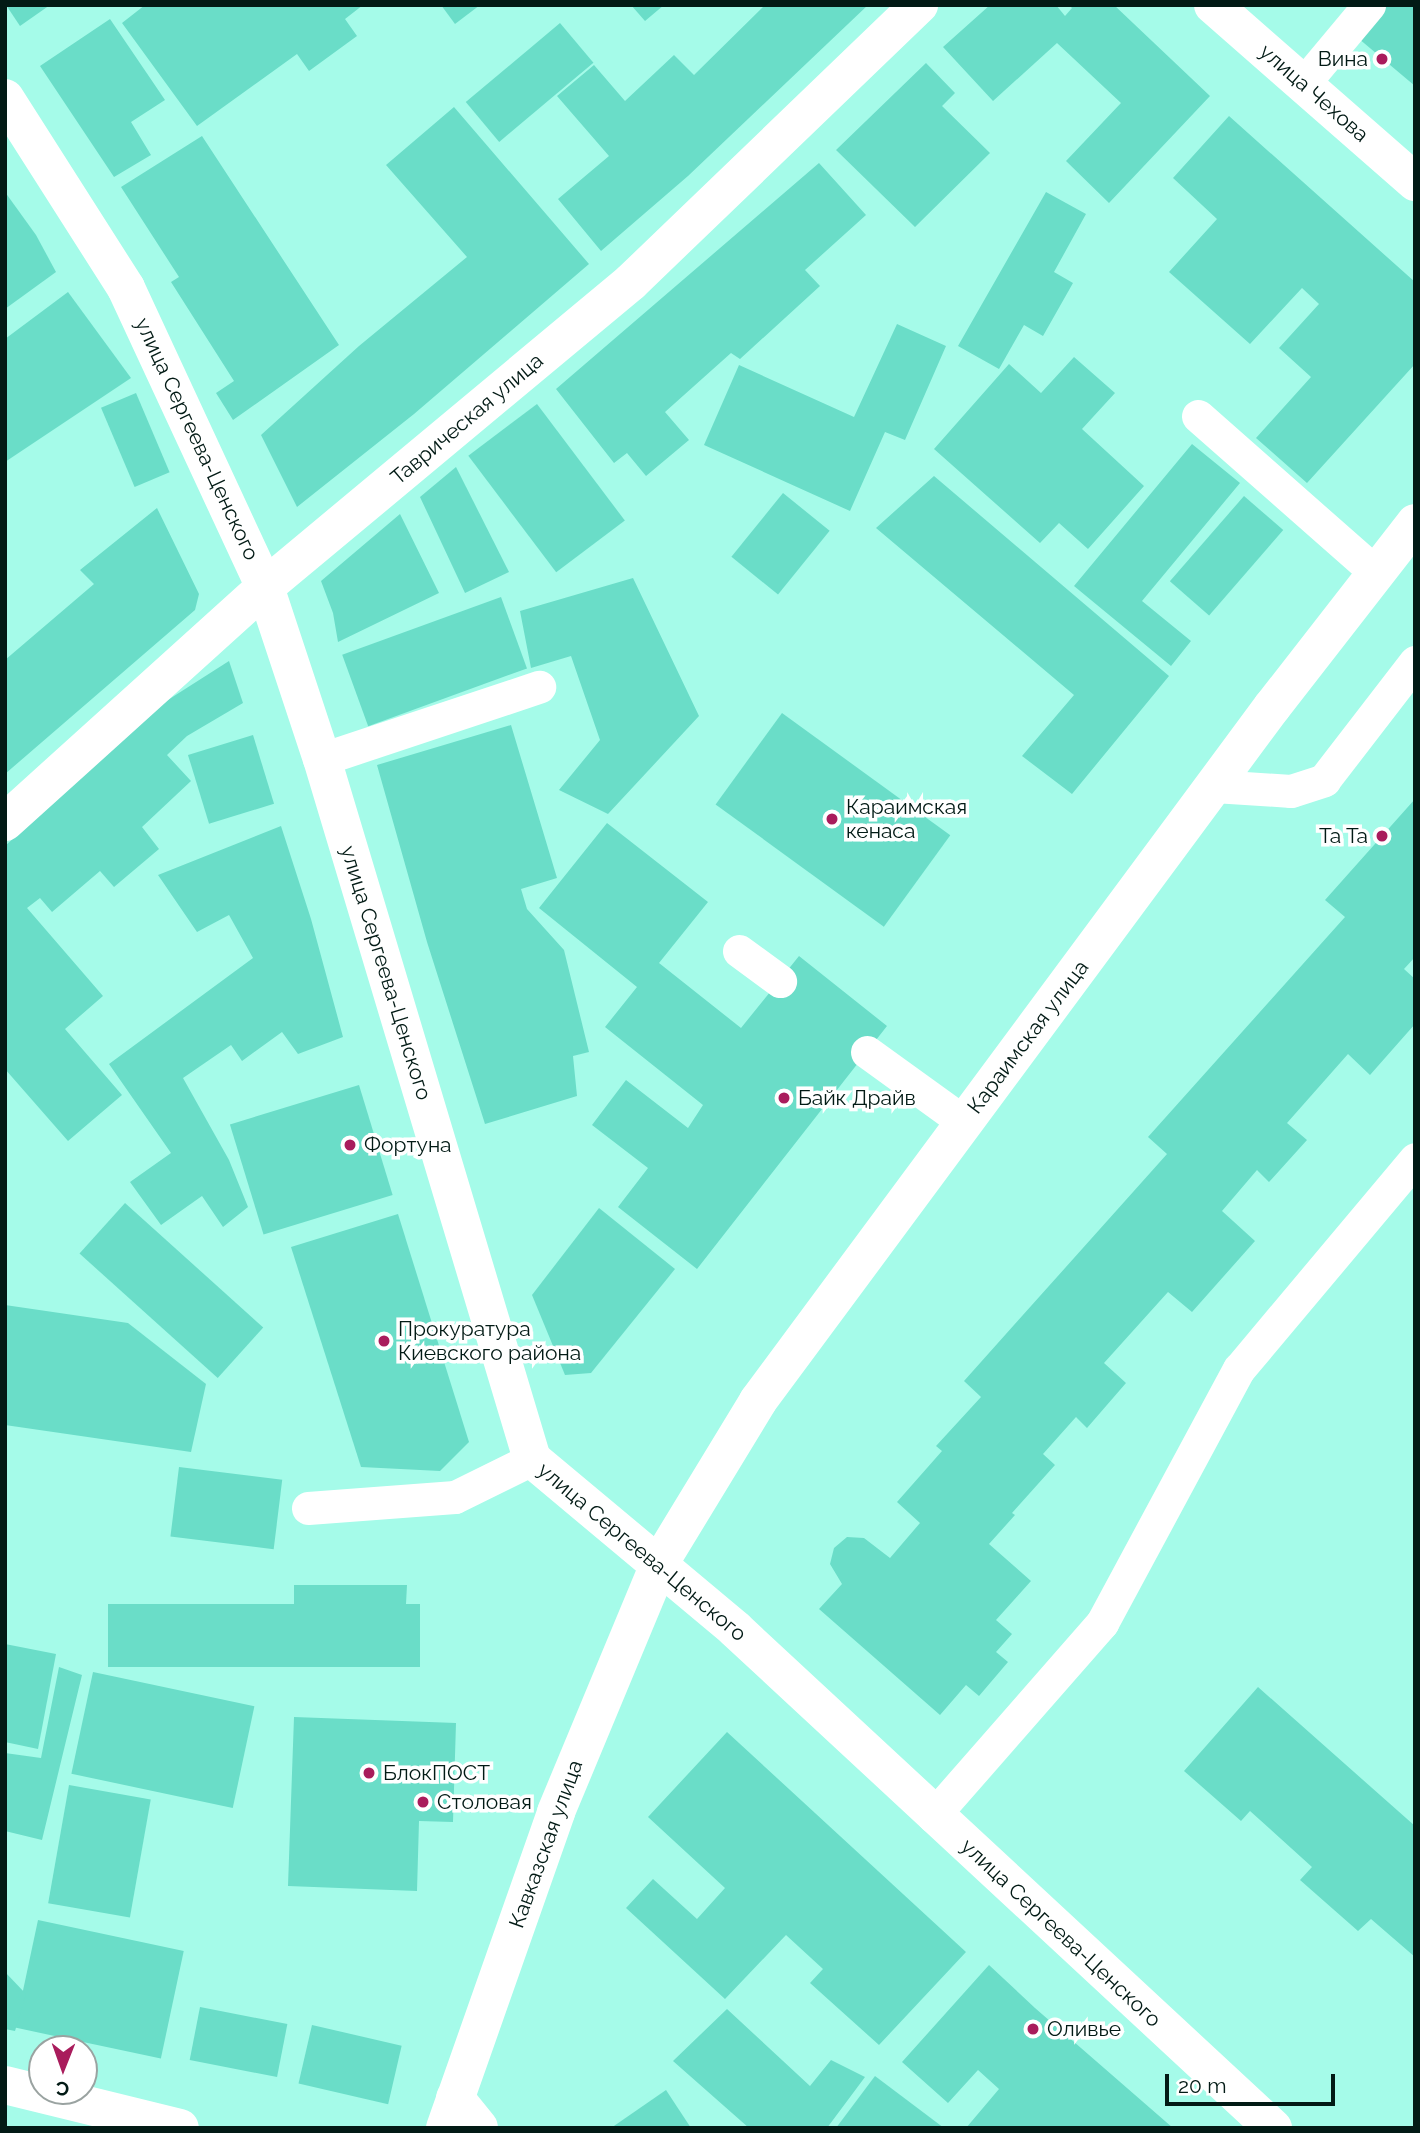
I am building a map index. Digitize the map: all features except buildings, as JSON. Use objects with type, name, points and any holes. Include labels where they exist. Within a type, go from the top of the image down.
[{"type":"street","name":"Таврическая улица","points":[[5,822],[265,587],[631,282],[919,5]]},
{"type":"street","name":"улица Чехова","points":[[1213,5],[1415,182]]},
{"type":"street","name":"улица Сергеева-Ценского","points":[[5,97],[126,288],[265,587],[322,759],[532,1459],[749,1642],[933,1816],[1273,2128]]},
{"type":"street","name":"Караимская улица","points":[[659,1564],[758,1401],[1214,786],[1415,523]]},
{"type":"street","name":"Кавказская улица","points":[[450,2113],[556,1812],[659,1564]]},
{"type":"street","points":[[5,2085],[180,2128]]},
{"type":"street","points":[[450,2113],[479,2128]]},
{"type":"lane","points":[[1303,84],[1369,5]]},
{"type":"lane","points":[[1198,416],[1376,573]]},
{"type":"lane","points":[[1214,786],[1291,791],[1324,780],[1415,662]]},
{"type":"lane","points":[[322,759],[538,687]]},
{"type":"lane","points":[[739,951],[780,981]]},
{"type":"lane","points":[[867,1052],[965,1123]]},
{"type":"lane","points":[[933,1816],[1101,1623],[1239,1369],[1415,1158]]},
{"type":"lane","points":[[308,1508],[455,1497],[532,1459]]},
{"type":"place","name":"Вина","points":[[1382,59]]},
{"type":"place","name":"Караимская кенаса","points":[[832,819]]},
{"type":"place","name":"Та Та","points":[[1382,836]]},
{"type":"place","name":"Байк Драйв","points":[[784,1098]]},
{"type":"place","name":"Фортуна","points":[[350,1145]]},
{"type":"place","name":"Прокуратура Киевского района","points":[[384,1341]]},
{"type":"place","name":"БлокПОСТ","points":[[369,1773]]},
{"type":"place","name":"Столовая","points":[[423,1802]]},
{"type":"place","name":"Оливье","points":[[1033,2029]]}]
